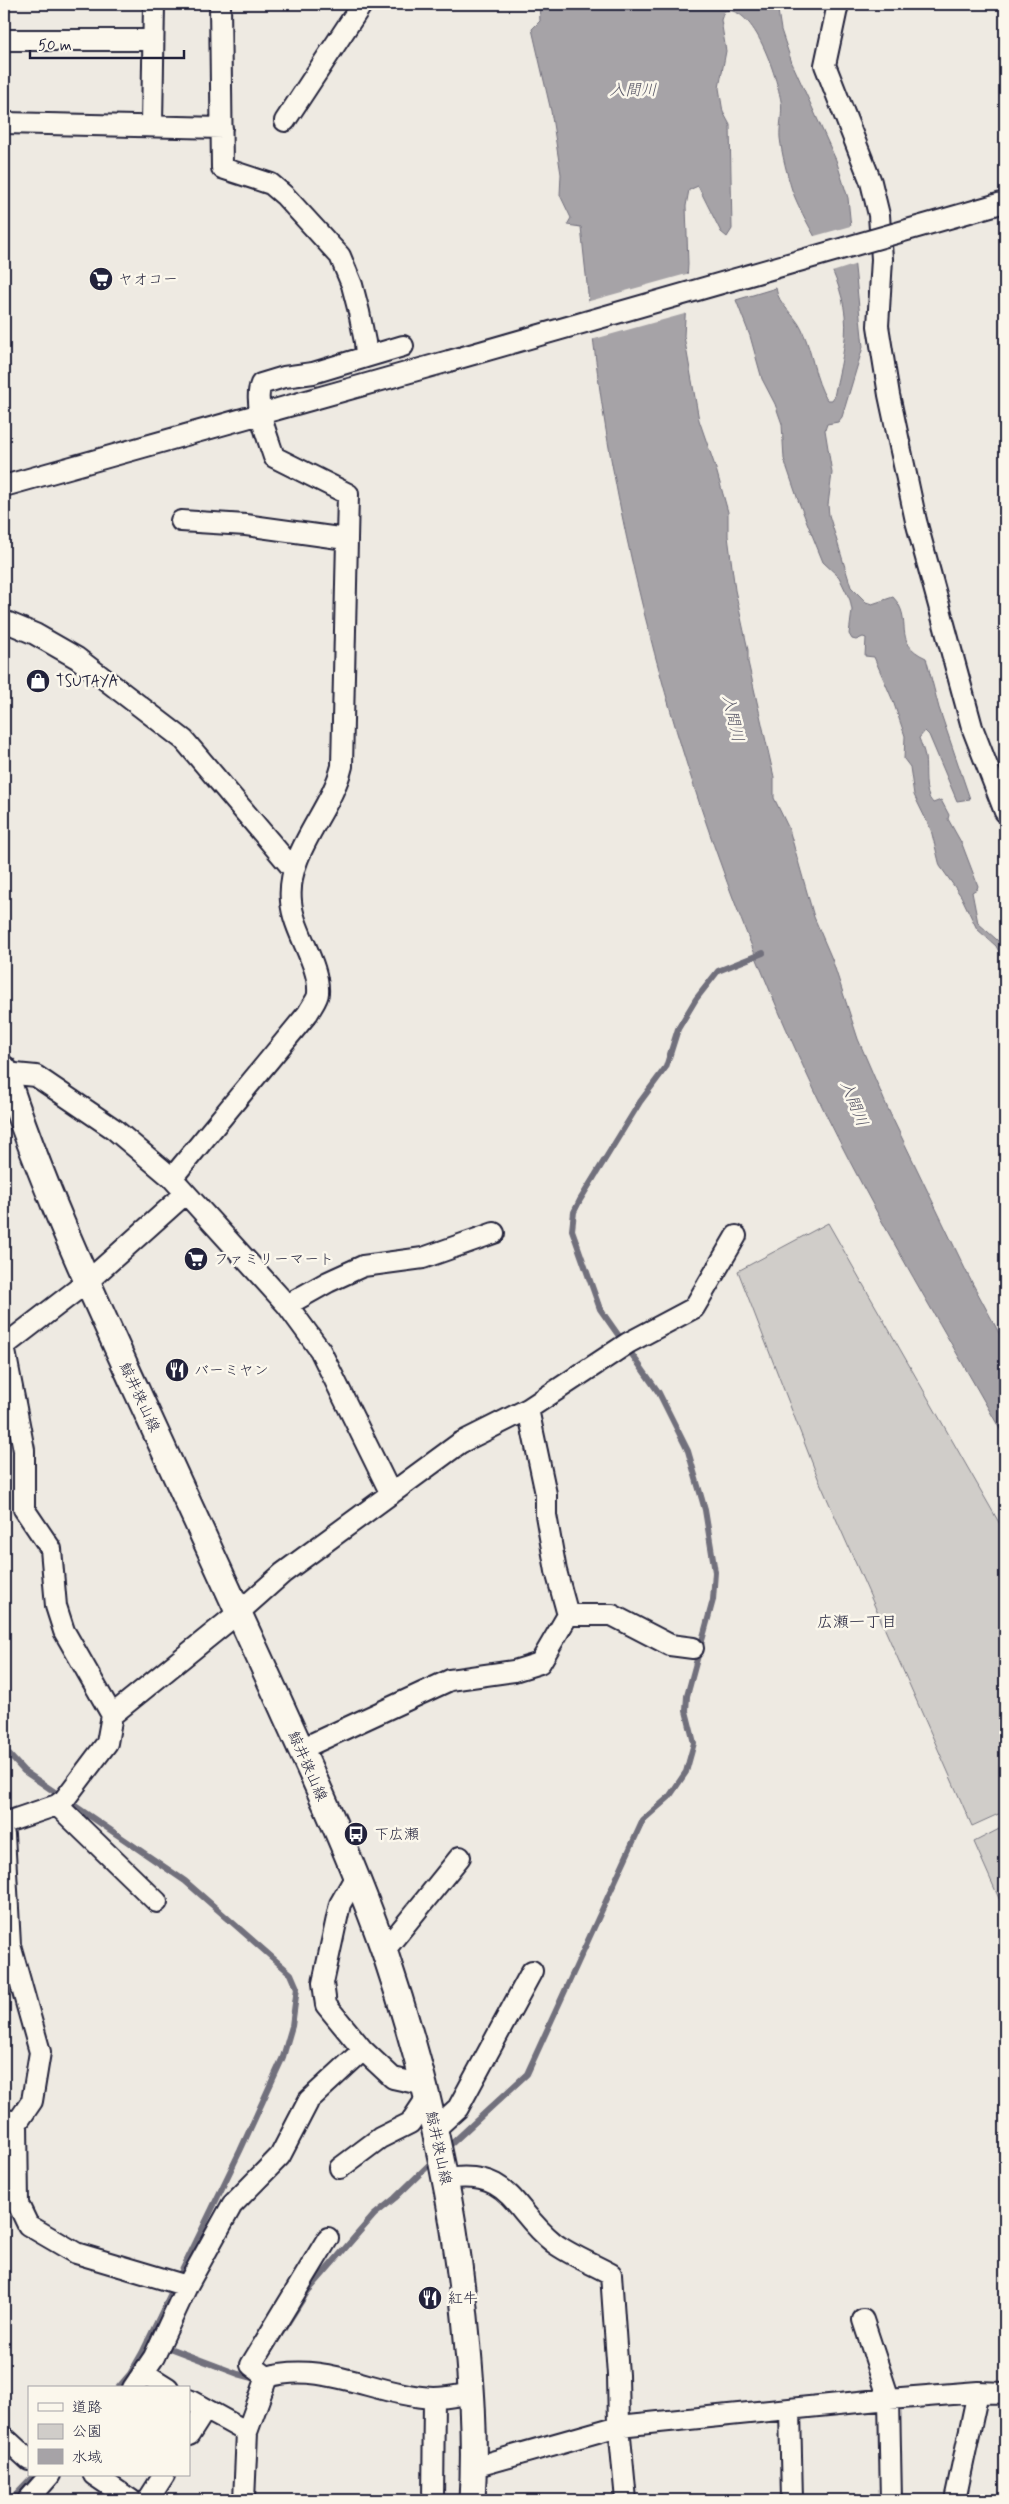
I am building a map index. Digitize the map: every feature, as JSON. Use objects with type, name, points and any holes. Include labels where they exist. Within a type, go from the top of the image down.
[{"type":"main road","name":"鯨井狭山線","points":[[4,1071],[30,1145],[87,1282],[301,1749],[356,1876],[384,1951],[437,2133],[458,2247],[473,2393],[474,2467],[472,2500]]},
{"type":"street","points":[[152,124],[154,4]]},
{"type":"street","points":[[220,4],[222,168],[271,184],[285,196],[340,256],[352,285],[359,312],[366,358]]},
{"type":"street","points":[[285,121],[362,4]]},
{"type":"street","points":[[838,4],[825,65],[871,182],[879,215],[882,258],[878,326],[891,405],[916,522],[972,727],[1005,812]]},
{"type":"street","points":[[4,40],[154,40]]},
{"type":"street","points":[[4,123],[152,124],[222,128]]},
{"type":"street","points":[[4,486],[261,415],[1005,202]]},
{"type":"street","points":[[172,1178],[308,1013],[319,994],[317,978],[296,923],[291,901],[293,869],[337,785],[342,766],[348,494],[274,457],[261,415],[259,389],[261,384],[284,377],[313,374],[404,346]]},
{"type":"street","points":[[181,520],[246,525],[346,539]]},
{"type":"street","points":[[4,621],[35,634],[77,658],[184,740],[293,869]]},
{"type":"street","points":[[4,1071],[36,1076],[114,1130],[172,1178],[287,1305],[320,1350],[392,1494]]},
{"type":"street","points":[[4,1823],[61,1803],[107,1743],[112,1715],[64,1631],[56,1606],[51,1549],[24,1509],[24,1450],[4,1346],[87,1282],[185,1194]]},
{"type":"street","points":[[287,1305],[328,1282],[363,1266],[423,1258],[494,1233]]},
{"type":"street","points":[[112,1715],[238,1613],[283,1573],[460,1443],[528,1409],[624,1346],[694,1308],[736,1236]]},
{"type":"street","points":[[301,1749],[450,1680],[514,1671],[540,1664],[568,1615],[556,1571],[546,1515],[546,1494],[528,1409]]},
{"type":"street","points":[[568,1615],[612,1615],[670,1645],[693,1648]]},
{"type":"street","points":[[61,1803],[157,1902]]},
{"type":"street","points":[[4,1835],[10,1945],[40,2052],[32,2101],[11,2121],[18,2204],[28,2225],[76,2253],[177,2284]]},
{"type":"street","points":[[384,1951],[460,1857]]},
{"type":"street","points":[[340,2168],[380,2138],[410,2122],[426,2091],[393,2078],[363,2050],[326,2006],[323,1983],[340,1904],[356,1876]]},
{"type":"street","points":[[437,2133],[458,2108],[532,1971]]},
{"type":"street","points":[[165,2386],[144,2373],[165,2334],[177,2284],[232,2205],[280,2156],[309,2100],[363,2050]]},
{"type":"street","points":[[445,2174],[492,2181],[505,2190],[555,2243],[611,2274],[618,2375],[619,2426],[626,2500]]},
{"type":"street","points":[[267,2377],[250,2365],[328,2238]]},
{"type":"street","points":[[863,2320],[888,2399],[890,2500]]},
{"type":"street","points":[[267,2377],[282,2373],[309,2372],[434,2398],[473,2393]]},
{"type":"street","points":[[244,2500],[247,2432],[267,2377]]},
{"type":"street","points":[[474,2467],[619,2426],[888,2399],[978,2392],[1005,2393]]},
{"type":"street","points":[[955,2500],[978,2392]]},
{"type":"street","points":[[433,2500],[434,2398]]},
{"type":"street","points":[[190,2432],[197,2405],[247,2432]]},
{"type":"street","points":[[790,2410],[792,2500]]},
{"type":"street","points":[[4,2437],[28,2459]]},
{"type":"street","points":[[28,2500],[47,2476]]},
{"type":"street","points":[[95,2476],[131,2500]]},
{"type":"street","points":[[148,2500],[163,2476]]},
{"type":"green space","points":[[828,1223],[1005,1533],[1005,1811],[972,1826],[818,1478],[738,1271]]},
{"type":"green space","points":[[1005,1826],[1005,1912],[974,1842]]},
{"type":"water","name":"入間川","points":[[539,4],[777,4],[781,30],[792,63],[836,160],[848,198],[863,347],[842,417],[838,422],[827,424],[825,430],[832,473],[828,505],[829,515],[851,587],[866,602],[872,604],[893,597],[902,614],[909,645],[915,652],[926,658],[939,708],[970,799],[957,801],[929,735],[925,731],[919,738],[925,757],[928,794],[933,803],[941,800],[949,815],[948,819],[962,844],[978,886],[972,892],[978,923],[1005,947],[1005,963],[996,946],[977,929],[961,896],[940,866],[931,830],[914,795],[910,767],[904,759],[905,736],[893,701],[874,657],[865,656],[866,638],[863,637],[856,640],[852,639],[849,634],[852,610],[850,600],[839,577],[823,562],[798,500],[784,459],[782,424],[775,404],[762,379],[750,336],[736,300],[776,288],[783,305],[802,330],[816,375],[827,400],[832,400],[845,336],[846,325],[842,298],[830,266],[792,190],[780,138],[781,101],[775,77],[763,45],[745,19],[735,12],[724,11],[721,20],[726,51],[719,88],[723,112],[730,125],[732,229],[727,237],[721,232],[698,186],[689,190],[686,206],[688,264],[684,336],[699,420],[728,512],[728,536],[735,590],[748,650],[748,662],[774,777],[774,798],[789,829],[814,917],[832,959],[858,1039],[888,1109],[968,1275],[1005,1344],[1005,1438],[875,1208],[803,1066],[741,920],[688,769],[645,615],[611,459],[597,372],[581,227],[567,225],[571,218],[560,195],[561,174],[551,111],[532,29],[540,21]]},
{"type":"pier","points":[[854,225],[857,264],[832,272],[811,237]]},
{"type":"pier","points":[[690,273],[688,313],[591,340],[586,302]]},
{"type":"waterway","points":[[446,2149],[527,2074],[643,1820],[669,1797],[686,1772],[694,1743],[686,1711],[687,1696],[713,1600],[715,1572],[705,1510],[688,1451],[659,1393],[600,1309],[572,1230],[574,1212],[580,1200],[640,1102],[666,1067],[678,1029],[696,999],[718,971],[763,953]]},
{"type":"waterway","points":[[4,1749],[24,1771],[185,1881],[291,1974],[297,1988],[292,2026],[283,2057],[240,2151],[142,2353],[130,2374],[120,2386]]},
{"type":"waterway","points":[[270,2351],[308,2291],[374,2215],[395,2198],[435,2159]]},
{"type":"waterway","points":[[148,2340],[238,2374],[253,2378],[255,2374]]},
{"type":"waterway","points":[[10,2500],[33,2476]]},
{"type":"place","name":"ヤオコー","points":[[101,279]]},
{"type":"place","name":"TSUTAYA","points":[[38,681]]},
{"type":"place","name":"ファミリーマート","points":[[196,1259]]},
{"type":"place","name":"バーミヤン","points":[[177,1370]]},
{"type":"place","name":"下広瀬","points":[[356,1834]]},
{"type":"place","name":"紅牛","points":[[430,2298]]},
{"type":"district","name":"広瀬一丁目","points":[[857,1621]]}]
